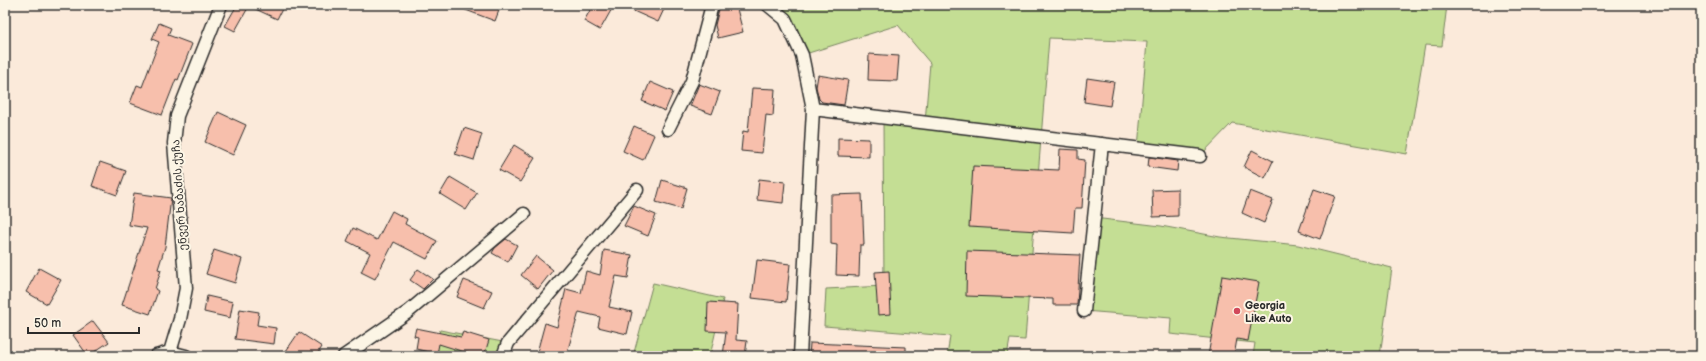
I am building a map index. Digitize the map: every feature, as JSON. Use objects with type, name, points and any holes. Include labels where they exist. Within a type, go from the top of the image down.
[{"type":"street","name":"ენვერ ხაბაძის ქუჩა","points":[[170,352],[180,319],[186,288],[174,143],[177,116],[221,5]]},
{"type":"street","points":[[668,129],[692,81],[712,5]]},
{"type":"street","points":[[768,5],[785,19],[802,55],[813,109],[800,356]]},
{"type":"street","points":[[813,109],[1200,156]]},
{"type":"street","points":[[1084,311],[1102,144]]},
{"type":"street","points":[[502,356],[508,343],[637,190]]},
{"type":"street","points":[[344,356],[408,312],[524,214]]},
{"type":"street","points":[[156,356],[170,352],[186,356]]},
{"type":"green space","points":[[768,5],[1447,5],[1442,46],[1425,45],[1407,154],[1232,123],[1200,156],[1138,148],[1147,42],[1049,38],[1025,340],[1010,339],[1007,356],[947,356],[950,336],[824,326],[826,289],[884,286],[883,117],[925,122],[930,63],[898,25],[802,55]]},
{"type":"green space","points":[[1094,218],[1161,226],[1220,237],[1298,245],[1392,268],[1380,356],[1253,356],[1255,343],[1170,334],[1171,318],[1084,311]]},
{"type":"green space","points":[[653,283],[723,299],[710,356],[633,356]]},
{"type":"green space","points":[[440,330],[508,343],[503,356],[430,356]]},
{"type":"building","points":[[237,5],[284,5],[277,19],[249,6],[235,31],[225,26]]},
{"type":"building","points":[[455,5],[501,5],[495,21]]},
{"type":"building","points":[[593,5],[614,5],[600,30],[584,21]]},
{"type":"building","points":[[620,5],[666,5],[658,22]]},
{"type":"building","points":[[736,5],[743,32],[718,38],[715,25],[719,9]]},
{"type":"building","points":[[159,23],[171,28],[168,35],[192,44],[162,115],[130,103],[137,85],[142,87],[159,42],[152,39]]},
{"type":"building","points":[[869,54],[899,56],[897,81],[868,80]]},
{"type":"building","points":[[818,75],[848,80],[844,105],[822,102],[819,99],[816,87]]},
{"type":"building","points":[[1087,78],[1114,82],[1110,106],[1084,102]]},
{"type":"building","points":[[650,82],[673,92],[665,111],[642,101]]},
{"type":"building","points":[[699,84],[720,92],[712,114],[690,106]]},
{"type":"building","points":[[752,88],[775,89],[773,116],[766,115],[762,153],[741,151],[743,131],[748,132]]},
{"type":"building","points":[[218,112],[246,125],[233,155],[205,142]]},
{"type":"building","points":[[634,126],[654,135],[643,160],[623,151]]},
{"type":"building","points":[[464,128],[482,134],[474,160],[455,154]]},
{"type":"building","points":[[838,138],[869,139],[869,157],[838,156]]},
{"type":"building","points":[[514,145],[535,158],[520,182],[499,170]]},
{"type":"building","points":[[1060,149],[1078,150],[1078,159],[1085,160],[1082,208],[1075,208],[1073,233],[969,227],[973,166],[1059,170]]},
{"type":"building","points":[[1252,150],[1273,161],[1265,178],[1244,167]]},
{"type":"building","points":[[1149,157],[1178,161],[1177,171],[1148,167]]},
{"type":"building","points":[[100,162],[126,171],[117,195],[92,186]]},
{"type":"building","points":[[450,177],[477,193],[466,210],[440,194]]},
{"type":"building","points":[[759,179],[785,182],[783,203],[757,200]]},
{"type":"building","points":[[662,180],[687,188],[681,209],[656,202]]},
{"type":"building","points":[[1178,189],[1178,216],[1153,217],[1152,190]]},
{"type":"building","points":[[1314,189],[1335,196],[1320,239],[1299,231]]},
{"type":"building","points":[[1250,191],[1273,200],[1264,223],[1242,213]]},
{"type":"building","points":[[134,193],[171,198],[165,247],[158,269],[161,270],[155,289],[158,291],[150,314],[122,305],[147,228],[129,225]]},
{"type":"building","points":[[862,194],[864,245],[860,245],[859,276],[836,275],[837,245],[831,244],[831,195]]},
{"type":"building","points":[[634,206],[656,215],[648,236],[624,226]]},
{"type":"building","points":[[392,211],[407,219],[405,224],[437,241],[427,259],[394,242],[375,279],[361,272],[370,253],[347,241],[353,228],[377,240]]},
{"type":"building","points":[[506,239],[517,245],[508,262],[492,253],[495,248]]},
{"type":"building","points":[[214,250],[242,259],[235,283],[206,274]]},
{"type":"building","points":[[604,250],[632,255],[628,278],[616,276],[609,307],[632,312],[627,334],[598,327],[600,317],[579,312],[566,356],[536,356],[545,323],[557,327],[566,289],[581,293],[586,271],[600,275]]},
{"type":"building","points":[[967,251],[1080,255],[1077,305],[1053,305],[1053,299],[966,296]]},
{"type":"building","points":[[536,256],[553,270],[538,289],[521,275]]},
{"type":"building","points":[[757,260],[790,264],[786,302],[752,298]]},
{"type":"building","points":[[39,268],[61,280],[47,304],[26,292]]},
{"type":"building","points":[[418,269],[433,279],[423,289],[410,280]]},
{"type":"building","points":[[889,271],[891,314],[878,315],[875,272]]},
{"type":"building","points":[[1222,276],[1259,282],[1248,341],[1237,339],[1234,356],[1208,356]]},
{"type":"building","points":[[464,280],[492,291],[484,308],[457,297]]},
{"type":"building","points":[[207,296],[233,302],[230,318],[204,312]]},
{"type":"building","points":[[708,302],[738,304],[736,340],[747,341],[745,356],[723,356],[726,332],[707,331]]},
{"type":"building","points":[[240,309],[259,312],[257,325],[276,328],[274,344],[235,339]]},
{"type":"building","points":[[93,321],[109,342],[88,356],[73,335]]},
{"type":"building","points":[[416,328],[461,337],[463,332],[489,340],[484,356],[477,356],[439,344],[437,354],[416,349],[418,337],[414,336]]},
{"type":"building","points":[[299,332],[322,347],[316,356],[294,356],[286,351]]},
{"type":"building","points":[[810,343],[906,347],[906,356],[809,356]]},
{"type":"place","name":"Georgia Like Auto","points":[[1237,311]]}]
